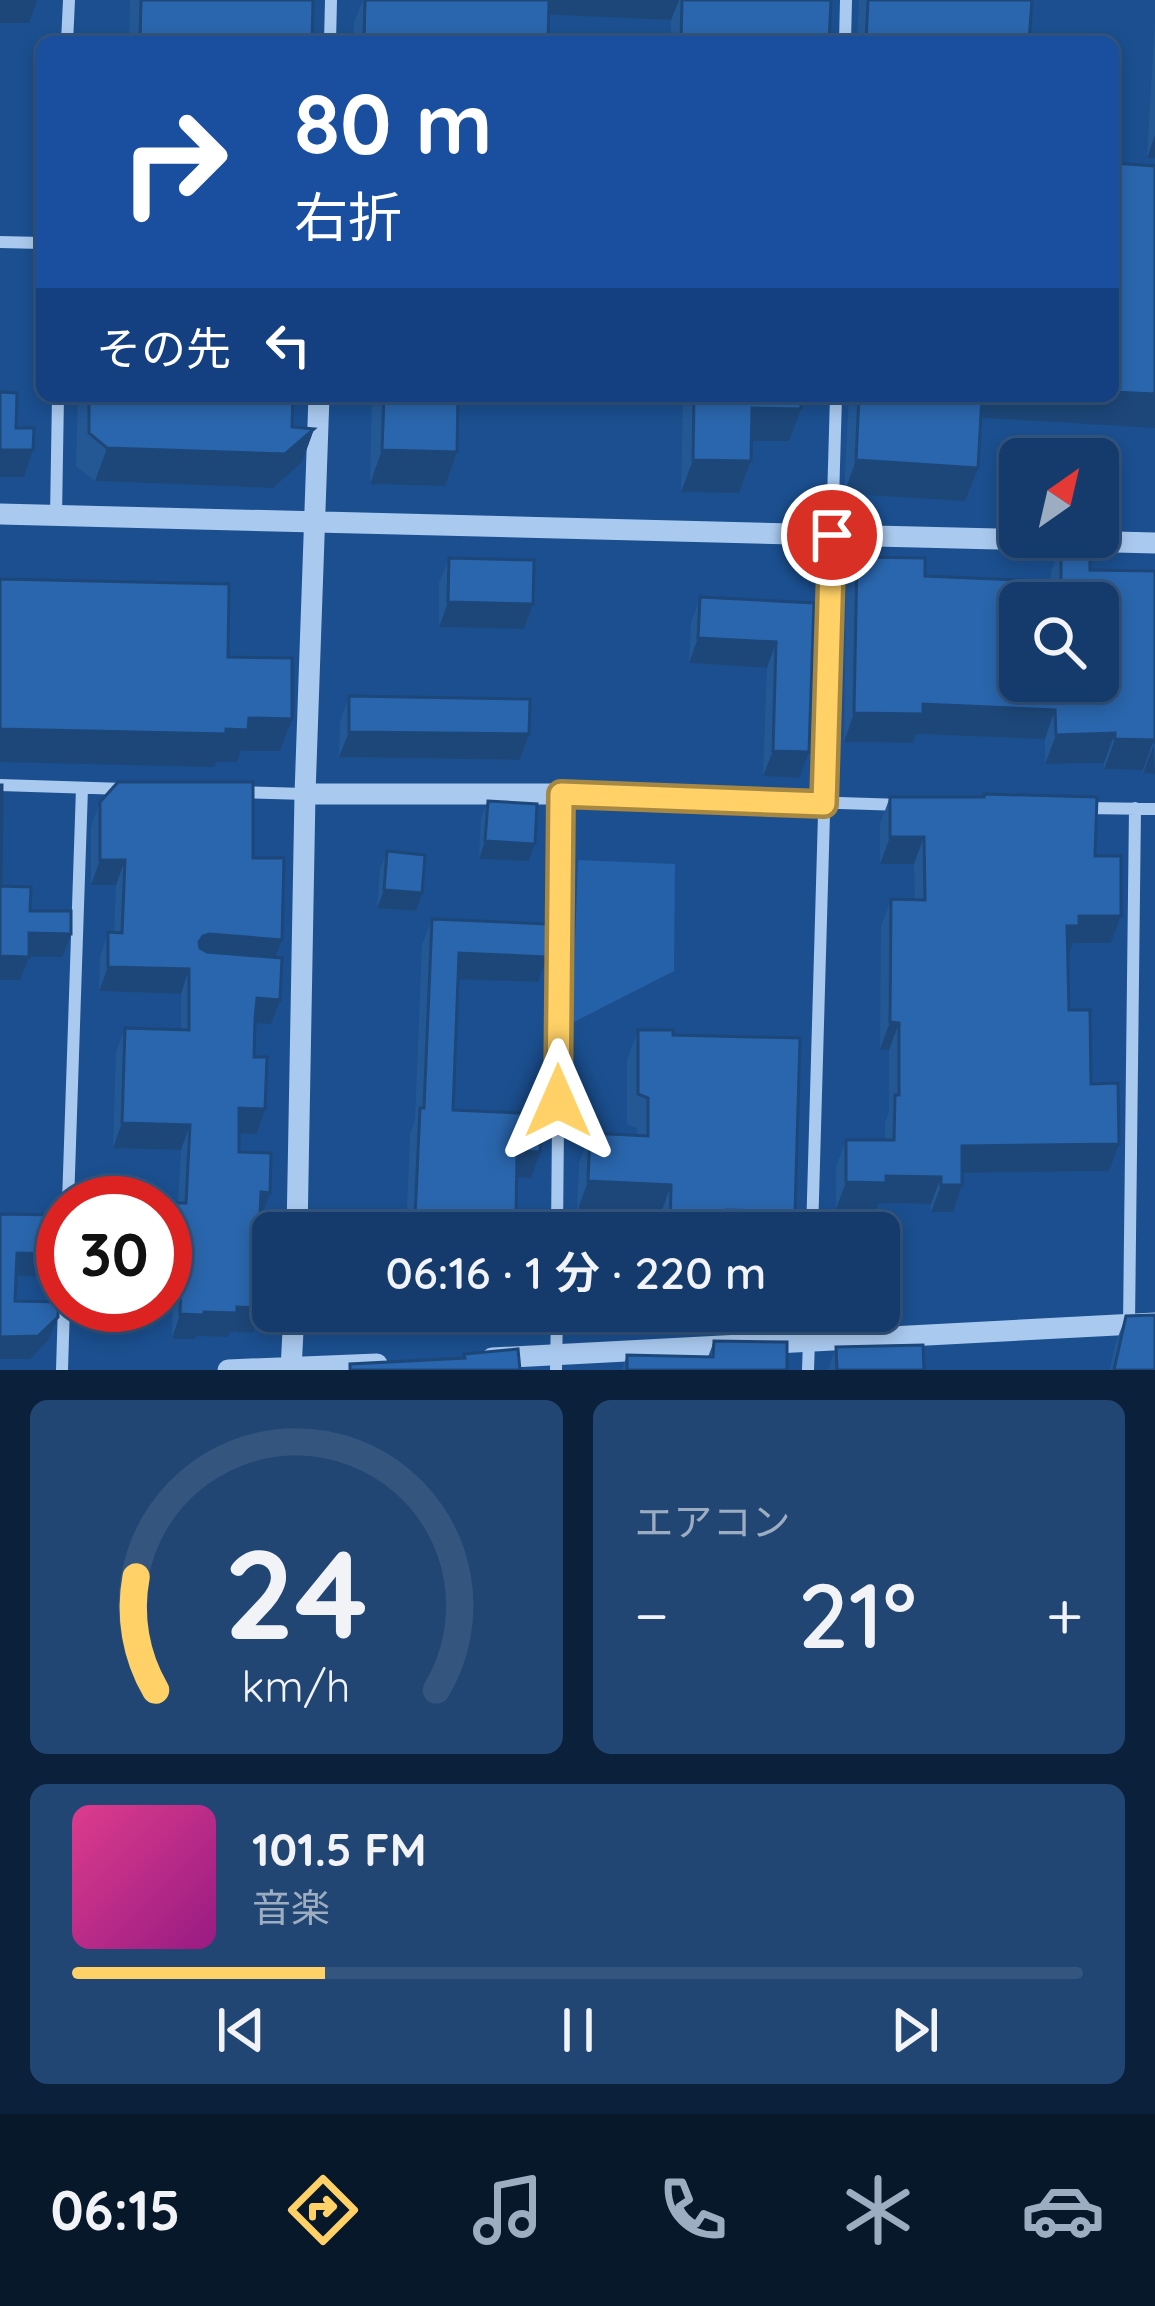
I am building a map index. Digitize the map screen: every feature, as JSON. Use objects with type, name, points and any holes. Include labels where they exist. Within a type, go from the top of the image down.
[{"type":"street","points":[[67,36],[69,0]]},
{"type":"street","points":[[330,36],[331,0]]},
{"type":"street","points":[[845,36],[846,0]]},
{"type":"street","points":[[0,242],[36,242]]},
{"type":"street","points":[[56,516],[58,402]]},
{"type":"street","points":[[297,1212],[319,402]]},
{"type":"street","points":[[813,1212],[836,402]]},
{"type":"street","points":[[0,514],[1155,543]]},
{"type":"street","points":[[0,785],[149,790]]},
{"type":"street","points":[[69,1176],[82,788]]},
{"type":"street","points":[[216,792],[561,794],[920,805]]},
{"type":"street","points":[[557,1212],[561,794]]},
{"type":"street","points":[[1063,807],[1155,808]]},
{"type":"street","points":[[1130,1324],[1135,808]]},
{"type":"street","points":[[468,1359],[556,1362],[809,1341],[1155,1323]]},
{"type":"street","points":[[62,1370],[63,1332]]},
{"type":"street","points":[[291,1369],[293,1332]]},
{"type":"street","points":[[808,1370],[809,1332]]},
{"type":"street","points":[[228,1370],[402,1363]]},
{"type":"shaded area","points":[[578,860],[675,864],[674,971],[572,1023]]},
{"type":"building","points":[[141,0],[313,0],[312,36],[140,36]]},
{"type":"building","points":[[365,0],[549,0],[548,36],[364,36]]},
{"type":"building","points":[[682,0],[831,0],[829,36],[681,36]]},
{"type":"building","points":[[868,0],[1032,0],[1029,36],[866,36]]},
{"type":"building","points":[[1119,163],[1155,166],[1155,394],[1119,392]]},
{"type":"building","points":[[0,392],[17,393],[16,428],[34,428],[33,450],[0,450]]},
{"type":"building","points":[[89,402],[293,402],[292,427],[314,429],[285,454],[107,448],[89,433]]},
{"type":"building","points":[[384,402],[458,402],[457,452],[382,450]]},
{"type":"building","points":[[694,402],[801,402],[801,409],[752,408],[751,461],[693,460]]},
{"type":"building","points":[[859,402],[982,402],[978,468],[856,460]]},
{"type":"building","points":[[857,557],[925,558],[925,576],[1061,582],[1061,558],[1090,558],[1090,570],[1155,571],[1155,744],[1154,740],[1115,739],[1115,733],[1056,735],[1055,710],[923,704],[923,714],[854,713]]},
{"type":"building","points":[[449,558],[534,560],[533,604],[448,602]]},
{"type":"building","points":[[0,579],[229,584],[228,657],[292,658],[292,719],[249,718],[248,730],[226,729],[226,734],[0,729]]},
{"type":"building","points":[[700,597],[814,603],[809,752],[773,751],[776,642],[698,638]]},
{"type":"building","points":[[349,696],[530,699],[529,734],[349,732]]},
{"type":"building","points":[[118,782],[253,782],[253,858],[284,858],[282,940],[209,934],[199,942],[207,952],[282,958],[280,1000],[257,998],[254,1057],[267,1057],[265,1109],[239,1108],[239,1152],[271,1153],[270,1193],[261,1192],[260,1212],[252,1212],[252,1308],[237,1307],[237,1313],[192,1314],[190,1125],[122,1123],[125,1028],[189,1030],[189,969],[108,967],[108,932],[122,933],[125,860],[100,860],[100,802]]},
{"type":"building","points":[[0,785],[1,886],[31,887],[30,911],[71,911],[71,934],[29,933],[29,957],[0,956]]},
{"type":"building","points":[[890,797],[1097,797],[1095,856],[1121,856],[1121,916],[1079,916],[1079,926],[1067,926],[1069,1010],[1090,1010],[1091,1084],[1118,1083],[1119,1144],[962,1146],[962,1185],[941,1185],[941,1177],[886,1176],[886,1183],[846,1182],[846,1140],[894,1140],[899,1023],[890,1022],[891,899],[925,900],[924,837],[890,837]]},
{"type":"building","points":[[488,801],[537,804],[535,844],[485,841]]},
{"type":"building","points":[[387,851],[425,855],[422,893],[384,890]]},
{"type":"building","points":[[432,919],[548,924],[547,957],[459,953],[453,1110],[542,1114],[540,1152],[517,1151],[516,1212],[415,1212],[420,1108],[424,1108]]},
{"type":"building","points":[[638,1030],[800,1038],[795,1212],[670,1212],[671,1185],[588,1181],[590,1133],[648,1136],[648,1098],[638,1094]]},
{"type":"building","points":[[0,1214],[36,1215],[36,1254],[17,1253],[15,1301],[36,1301],[36,1332],[42,1332],[0,1337]]},
{"type":"building","points":[[1155,1315],[1155,1370],[1114,1370],[1126,1316]]},
{"type":"building","points":[[714,1341],[787,1342],[787,1370],[627,1370],[627,1355],[713,1357]]},
{"type":"building","points":[[923,1345],[924,1370],[837,1370],[836,1347]]},
{"type":"building","points":[[518,1349],[520,1370],[350,1370],[350,1364],[465,1358],[464,1354]]},
{"type":"route","points":[[558,1101],[561,794],[824,804],[832,535]]}]
